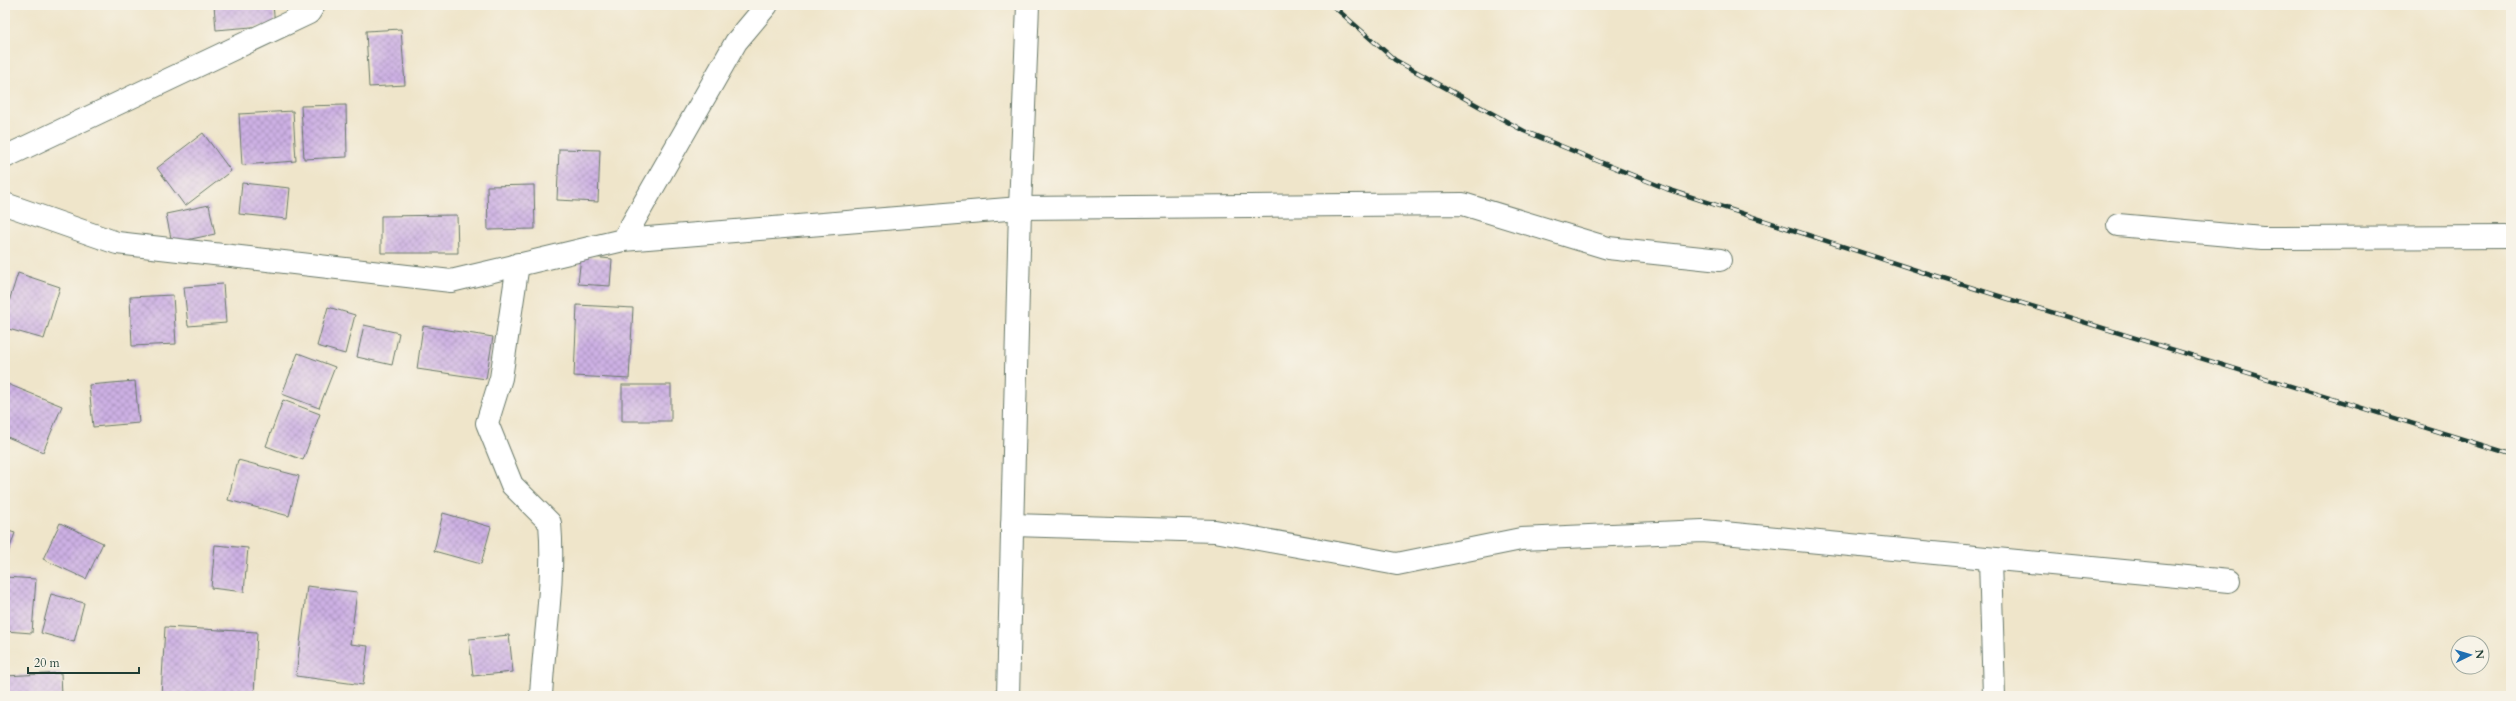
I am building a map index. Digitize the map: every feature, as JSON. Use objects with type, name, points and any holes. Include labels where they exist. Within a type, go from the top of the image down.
[{"type":"street","points":[[5,157],[309,13],[314,5]]},
{"type":"street","points":[[623,240],[736,42],[767,5]]},
{"type":"street","points":[[1008,696],[1020,208],[1028,5]]},
{"type":"street","points":[[5,204],[117,243],[451,281],[623,240],[1020,208],[1463,204],[1608,248],[1720,260]]},
{"type":"street","points":[[2118,224],[2262,238],[2511,238]]},
{"type":"street","points":[[518,264],[501,378],[487,423],[512,485],[550,523],[553,552],[552,587],[543,650],[541,696]]},
{"type":"street","points":[[1012,525],[1215,531],[1397,564],[1521,539],[1703,531],[2229,581]]},
{"type":"street","points":[[1990,559],[1994,696]]},
{"type":"building","points":[[214,5],[273,5],[275,25],[216,30]]},
{"type":"building","points":[[401,29],[405,85],[369,87],[366,31]]},
{"type":"building","points":[[346,105],[347,157],[304,159],[301,106]]},
{"type":"building","points":[[293,111],[296,161],[242,165],[239,114]]},
{"type":"building","points":[[203,133],[231,171],[185,206],[157,168]]},
{"type":"building","points":[[559,149],[600,150],[598,202],[557,200]]},
{"type":"building","points":[[242,183],[290,188],[287,219],[239,214]]},
{"type":"building","points":[[534,185],[535,229],[488,230],[487,186]]},
{"type":"building","points":[[209,205],[215,234],[172,243],[166,214]]},
{"type":"building","points":[[457,215],[458,253],[381,253],[381,216]]},
{"type":"building","points":[[581,256],[612,259],[610,286],[578,284]]},
{"type":"building","points":[[18,273],[60,287],[44,339],[5,328],[5,314]]},
{"type":"building","points":[[223,284],[226,323],[188,326],[184,287]]},
{"type":"building","points":[[173,295],[176,344],[132,346],[130,297]]},
{"type":"building","points":[[577,305],[633,308],[629,379],[574,376]]},
{"type":"building","points":[[328,307],[355,315],[345,354],[317,346]]},
{"type":"building","points":[[364,325],[399,333],[392,365],[357,357]]},
{"type":"building","points":[[423,326],[493,337],[486,379],[417,369]]},
{"type":"building","points":[[298,353],[335,367],[319,408],[282,394]]},
{"type":"building","points":[[135,381],[139,423],[93,427],[89,385]]},
{"type":"building","points":[[5,383],[62,406],[43,452],[5,436]]},
{"type":"building","points":[[622,385],[671,385],[671,421],[622,421]]},
{"type":"building","points":[[283,400],[320,414],[303,460],[266,446]]},
{"type":"building","points":[[238,460],[299,476],[289,516],[228,500]]},
{"type":"building","points":[[443,513],[491,527],[481,564],[434,551]]},
{"type":"building","points":[[60,523],[103,543],[86,579],[43,559]]},
{"type":"building","points":[[5,530],[15,533],[5,561]]},
{"type":"building","points":[[215,545],[248,548],[244,592],[211,588]]},
{"type":"building","points":[[5,577],[36,579],[32,633],[5,631]]},
{"type":"building","points":[[307,586],[357,592],[350,644],[368,646],[363,685],[296,676]]},
{"type":"building","points":[[51,594],[84,603],[74,642],[41,633]]},
{"type":"building","points":[[165,627],[257,632],[254,696],[161,696]]},
{"type":"building","points":[[509,635],[513,672],[473,676],[469,639]]},
{"type":"building","points":[[61,673],[62,696],[5,696],[5,676]]},
{"type":"railway","points":[[1332,5],[1395,60],[1524,131],[1667,189],[1928,274],[2511,454]]}]
